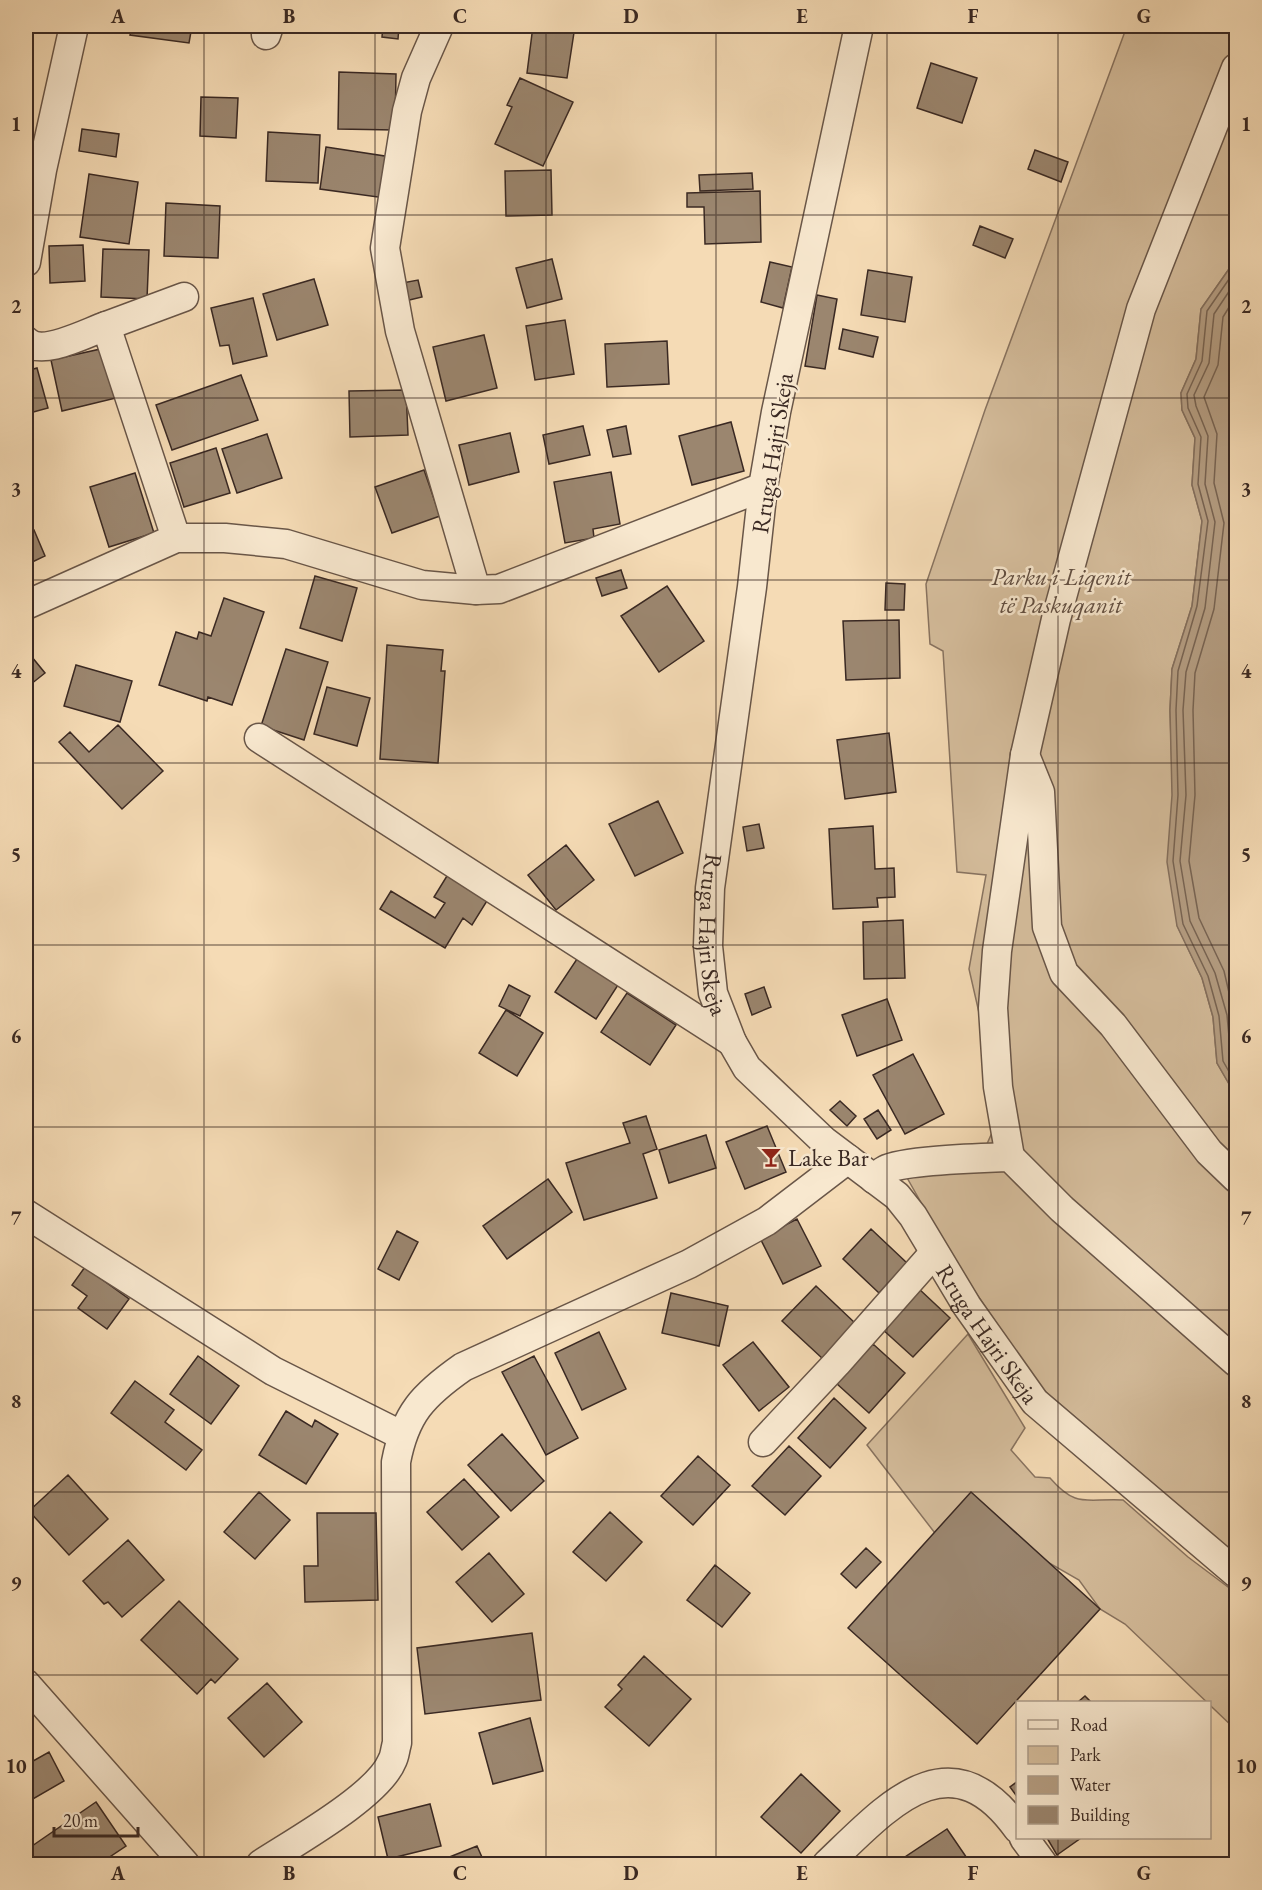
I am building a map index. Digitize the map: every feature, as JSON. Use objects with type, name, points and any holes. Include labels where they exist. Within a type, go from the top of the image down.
[{"type":"street","points":[[26,261],[42,170],[74,26]]},
{"type":"street","points":[[439,26],[416,78],[407,111],[385,248],[400,331],[476,590]]},
{"type":"street","name":"Rruga Hajri Skeja","points":[[859,26],[776,412],[763,487],[752,587],[710,888],[708,946],[713,993],[732,1042],[747,1068],[824,1141],[902,1203],[967,1306],[1035,1402],[1236,1573]]},
{"type":"street","points":[[1236,68],[1141,309],[1056,619],[1024,755],[998,940],[993,1008],[998,1087],[1010,1157],[1062,1209],[1236,1362]]},
{"type":"street","points":[[26,341],[30,345],[45,348],[184,297]]},
{"type":"street","points":[[106,326],[176,538]]},
{"type":"street","points":[[26,605],[176,538],[225,538],[286,544],[422,585],[476,590],[499,589],[763,487]]},
{"type":"street","points":[[259,738],[732,1042]]},
{"type":"street","points":[[1024,755],[1040,792],[1047,927],[1064,973],[1113,1025],[1209,1152],[1236,1178]]},
{"type":"street","points":[[874,1179],[885,1169],[902,1166],[1010,1157]]},
{"type":"street","points":[[261,1864],[352,1803],[377,1783],[392,1762],[397,1743],[396,1462],[401,1435],[412,1413],[436,1386],[463,1367],[689,1264],[767,1221],[848,1159]]},
{"type":"street","points":[[26,1214],[273,1371],[401,1435]]},
{"type":"street","points":[[763,1442],[837,1363],[934,1252]]},
{"type":"street","points":[[26,1684],[185,1864]]},
{"type":"street","points":[[827,1864],[896,1800],[921,1788],[949,1782],[974,1788],[993,1800],[1002,1806],[1016,1827]]},
{"type":"street","points":[[1025,1839],[1043,1864]]},
{"type":"green space","name":"Parku i Liqenit të Paskuqanit","points":[[1127,26],[1236,26],[1236,259],[1201,309],[1196,359],[1181,393],[1182,410],[1195,438],[1192,485],[1202,521],[1192,606],[1172,669],[1170,710],[1177,925],[1202,978],[1213,1017],[1217,1063],[1236,1096],[1236,1555],[1038,1385],[953,1259],[893,1153],[986,1146],[995,1126],[988,1052],[969,969],[986,875],[957,872],[943,651],[930,644],[926,584],[985,410]]},
{"type":"green space","points":[[968,1334],[1025,1428],[1011,1450],[1035,1477],[1050,1478],[1059,1488],[1075,1498],[1123,1500],[1188,1557],[1236,1593],[1236,1730],[1211,1706],[1211,1701],[1206,1701],[1125,1624],[1100,1609],[1079,1580],[978,1522],[938,1537],[867,1445]]},
{"type":"water","points":[[1236,259],[1236,1096],[1217,1063],[1213,1017],[1202,978],[1177,926],[1167,862],[1172,795],[1170,710],[1172,669],[1192,606],[1202,521],[1192,485],[1195,438],[1182,410],[1181,393],[1196,359],[1201,309]]},
{"type":"building","points":[[26,26],[44,26],[44,32],[26,32]]},
{"type":"building","points":[[132,26],[192,26],[189,43],[130,35]]},
{"type":"building","points":[[212,26],[257,26],[255,33]]},
{"type":"building","points":[[383,26],[399,26],[398,39],[382,37]]},
{"type":"building","points":[[533,26],[575,26],[567,78],[527,73]]},
{"type":"building","points":[[931,63],[977,78],[962,123],[917,108]]},
{"type":"building","points":[[339,72],[396,74],[395,130],[338,129]]},
{"type":"building","points":[[520,78],[573,102],[543,166],[495,144],[512,107],[507,105]]},
{"type":"building","points":[[201,97],[238,98],[236,138],[200,136]]},
{"type":"building","points":[[82,129],[119,134],[116,157],[79,151]]},
{"type":"building","points":[[268,132],[320,135],[318,183],[266,181]]},
{"type":"building","points":[[326,147],[391,157],[385,198],[320,189]]},
{"type":"building","points":[[1035,150],[1068,162],[1061,182],[1028,169]]},
{"type":"building","points":[[551,170],[552,215],[506,216],[505,171]]},
{"type":"building","points":[[752,173],[753,189],[700,191],[699,175]]},
{"type":"building","points":[[89,174],[138,182],[129,244],[80,237]]},
{"type":"building","points":[[760,191],[761,242],[705,244],[704,207],[687,207],[687,193]]},
{"type":"building","points":[[166,203],[220,206],[218,258],[164,256]]},
{"type":"building","points":[[980,226],[1013,239],[1005,258],[973,245]]},
{"type":"building","points":[[83,245],[85,281],[50,283],[49,246]]},
{"type":"building","points":[[103,249],[149,250],[147,299],[101,297]]},
{"type":"building","points":[[552,259],[562,299],[527,308],[516,268]]},
{"type":"building","points":[[770,262],[792,267],[783,308],[761,302]]},
{"type":"building","points":[[868,270],[912,277],[905,322],[861,315]]},
{"type":"building","points":[[314,279],[328,325],[277,340],[263,294]]},
{"type":"building","points":[[418,280],[422,297],[405,301],[402,283]]},
{"type":"building","points":[[817,295],[837,299],[825,369],[805,366]]},
{"type":"building","points":[[253,298],[267,356],[233,364],[229,345],[220,346],[211,308]]},
{"type":"building","points":[[565,320],[574,374],[535,380],[526,326]]},
{"type":"building","points":[[843,329],[878,337],[873,357],[839,349]]},
{"type":"building","points":[[484,335],[497,388],[446,401],[433,347]]},
{"type":"building","points":[[667,341],[669,384],[607,387],[605,344]]},
{"type":"building","points":[[105,348],[116,398],[62,411],[51,360]]},
{"type":"building","points":[[37,368],[48,408],[26,414],[26,371]]},
{"type":"building","points":[[241,375],[258,420],[172,450],[156,405]]},
{"type":"building","points":[[406,390],[408,435],[350,437],[349,391]]},
{"type":"building","points":[[731,422],[744,471],[692,485],[679,436]]},
{"type":"building","points":[[583,426],[590,455],[549,464],[543,435]]},
{"type":"building","points":[[626,426],[631,454],[613,457],[607,430]]},
{"type":"building","points":[[510,433],[519,472],[469,485],[459,445]]},
{"type":"building","points":[[267,434],[282,478],[237,493],[222,449]]},
{"type":"building","points":[[216,448],[230,493],[184,507],[170,463]]},
{"type":"building","points":[[424,470],[440,516],[392,533],[375,487]]},
{"type":"building","points":[[611,472],[620,524],[593,529],[594,538],[565,543],[554,482]]},
{"type":"building","points":[[135,473],[154,533],[109,547],[90,487]]},
{"type":"building","points":[[34,530],[45,556],[26,565],[26,534]]},
{"type":"building","points":[[621,570],[627,588],[602,596],[596,578]]},
{"type":"building","points":[[315,576],[357,588],[342,641],[300,628]]},
{"type":"building","points":[[886,583],[905,584],[904,610],[885,610]]},
{"type":"building","points":[[667,586],[704,641],[659,672],[621,616]]},
{"type":"building","points":[[224,598],[264,612],[232,705],[208,697],[207,701],[159,685],[176,632],[197,639],[199,632],[211,636]]},
{"type":"building","points":[[899,620],[900,678],[846,680],[843,621]]},
{"type":"building","points":[[387,645],[443,650],[441,671],[445,671],[438,763],[380,759]]},
{"type":"building","points":[[286,649],[328,662],[304,740],[261,726]]},
{"type":"building","points":[[27,651],[45,673],[26,688],[26,653]]},
{"type":"building","points":[[76,665],[132,681],[120,722],[64,706]]},
{"type":"building","points":[[327,687],[370,698],[357,746],[314,734]]},
{"type":"building","points":[[118,725],[163,771],[122,809],[59,742],[70,732],[89,752]]},
{"type":"building","points":[[889,733],[896,792],[845,799],[837,740]]},
{"type":"building","points":[[658,801],[683,853],[635,876],[609,824]]},
{"type":"building","points":[[759,824],[764,848],[747,851],[743,827]]},
{"type":"building","points":[[873,826],[875,869],[894,868],[895,897],[877,898],[878,907],[833,909],[829,829]]},
{"type":"building","points":[[566,845],[594,880],[556,910],[528,875]]},
{"type":"building","points":[[450,871],[490,896],[472,925],[463,918],[445,948],[380,909],[391,891],[435,918],[445,903],[434,897]]},
{"type":"building","points":[[26,885],[32,892],[26,899]]},
{"type":"building","points":[[903,920],[905,978],[864,979],[863,922]]},
{"type":"building","points":[[577,959],[618,985],[596,1019],[555,992]]},
{"type":"building","points":[[509,985],[530,996],[520,1016],[499,1006]]},
{"type":"building","points":[[764,987],[771,1007],[752,1015],[745,994]]},
{"type":"building","points":[[627,993],[676,1025],[650,1065],[601,1032]]},
{"type":"building","points":[[887,999],[902,1040],[857,1056],[842,1015]]},
{"type":"building","points":[[506,1010],[543,1033],[517,1076],[479,1053]]},
{"type":"building","points":[[913,1054],[944,1114],[905,1134],[873,1075]]},
{"type":"building","points":[[840,1101],[856,1116],[847,1126],[830,1110]]},
{"type":"building","points":[[878,1110],[891,1130],[877,1139],[864,1119]]},
{"type":"building","points":[[646,1116],[657,1149],[643,1154],[657,1198],[584,1220],[566,1163],[630,1143],[623,1123]]},
{"type":"building","points":[[767,1126],[786,1172],[745,1189],[726,1142]]},
{"type":"building","points":[[706,1135],[716,1168],[669,1183],[659,1150]]},
{"type":"building","points":[[548,1179],[572,1212],[507,1259],[483,1226]]},
{"type":"building","points":[[797,1219],[821,1266],[783,1284],[760,1238]]},
{"type":"building","points":[[871,1229],[907,1263],[879,1293],[843,1259]]},
{"type":"building","points":[[397,1231],[418,1242],[399,1280],[378,1269]]},
{"type":"building","points":[[85,1267],[129,1299],[107,1329],[78,1308],[87,1296],[72,1285]]},
{"type":"building","points":[[816,1286],[856,1324],[823,1359],[782,1321]]},
{"type":"building","points":[[918,1288],[950,1318],[913,1357],[881,1328]]},
{"type":"building","points":[[671,1293],[728,1306],[719,1346],[662,1333]]},
{"type":"building","points":[[599,1332],[626,1389],[582,1410],[555,1353]]},
{"type":"building","points":[[753,1342],[789,1387],[759,1411],[723,1365]]},
{"type":"building","points":[[873,1344],[905,1373],[869,1413],[836,1383]]},
{"type":"building","points":[[198,1356],[239,1386],[211,1424],[170,1394]]},
{"type":"building","points":[[534,1356],[578,1438],[546,1455],[502,1372]]},
{"type":"building","points":[[135,1381],[174,1410],[165,1422],[202,1450],[186,1470],[111,1413]]},
{"type":"building","points":[[834,1398],[866,1428],[830,1468],[798,1438]]},
{"type":"building","points":[[286,1411],[312,1427],[315,1420],[338,1434],[306,1484],[259,1455]]},
{"type":"building","points":[[502,1434],[544,1481],[511,1511],[468,1465]]},
{"type":"building","points":[[789,1446],[821,1476],[785,1515],[752,1486]]},
{"type":"building","points":[[698,1456],[730,1485],[693,1525],[661,1496]]},
{"type":"building","points":[[68,1475],[108,1519],[69,1555],[29,1511]]},
{"type":"building","points":[[464,1479],[499,1517],[462,1550],[427,1512]]},
{"type":"building","points":[[259,1492],[290,1520],[255,1559],[224,1532]]},
{"type":"building","points":[[971,1492],[1100,1609],[977,1744],[848,1628]]},
{"type":"building","points":[[610,1512],[642,1542],[606,1581],[573,1552]]},
{"type":"building","points":[[317,1513],[376,1513],[378,1600],[305,1602],[304,1566],[318,1566]]},
{"type":"building","points":[[128,1540],[164,1580],[122,1617],[108,1602],[104,1604],[83,1581]]},
{"type":"building","points":[[866,1548],[881,1562],[856,1588],[841,1574]]},
{"type":"building","points":[[489,1553],[524,1594],[492,1622],[456,1582]]},
{"type":"building","points":[[715,1565],[750,1593],[722,1627],[687,1600]]},
{"type":"building","points":[[179,1601],[238,1659],[215,1683],[211,1679],[197,1694],[141,1640]]},
{"type":"building","points":[[532,1633],[541,1700],[425,1714],[417,1648]]},
{"type":"building","points":[[644,1656],[691,1699],[649,1746],[605,1707],[622,1689],[618,1685]]},
{"type":"building","points":[[267,1683],[302,1722],[264,1757],[228,1718]]},
{"type":"building","points":[[1085,1696],[1090,1701],[1079,1701]]},
{"type":"building","points":[[530,1718],[543,1771],[493,1784],[479,1733]]},
{"type":"building","points":[[49,1752],[64,1781],[26,1803],[26,1765]]},
{"type":"building","points":[[801,1774],[840,1811],[801,1853],[761,1817]]},
{"type":"building","points":[[1016,1782],[1016,1795],[1010,1787]]},
{"type":"building","points":[[96,1802],[126,1846],[99,1864],[26,1864],[26,1837],[32,1846]]},
{"type":"building","points":[[430,1804],[441,1846],[388,1859],[378,1817]]},
{"type":"building","points":[[947,1829],[971,1864],[906,1864],[902,1859]]},
{"type":"building","points":[[1048,1839],[1080,1839],[1057,1855]]},
{"type":"building","points":[[477,1846],[485,1864],[432,1864]]},
{"type":"building","points":[[1234,1852],[1236,1864],[1220,1864]]},
{"type":"place","name":"Lake Bar","points":[[771,1157]]}]
